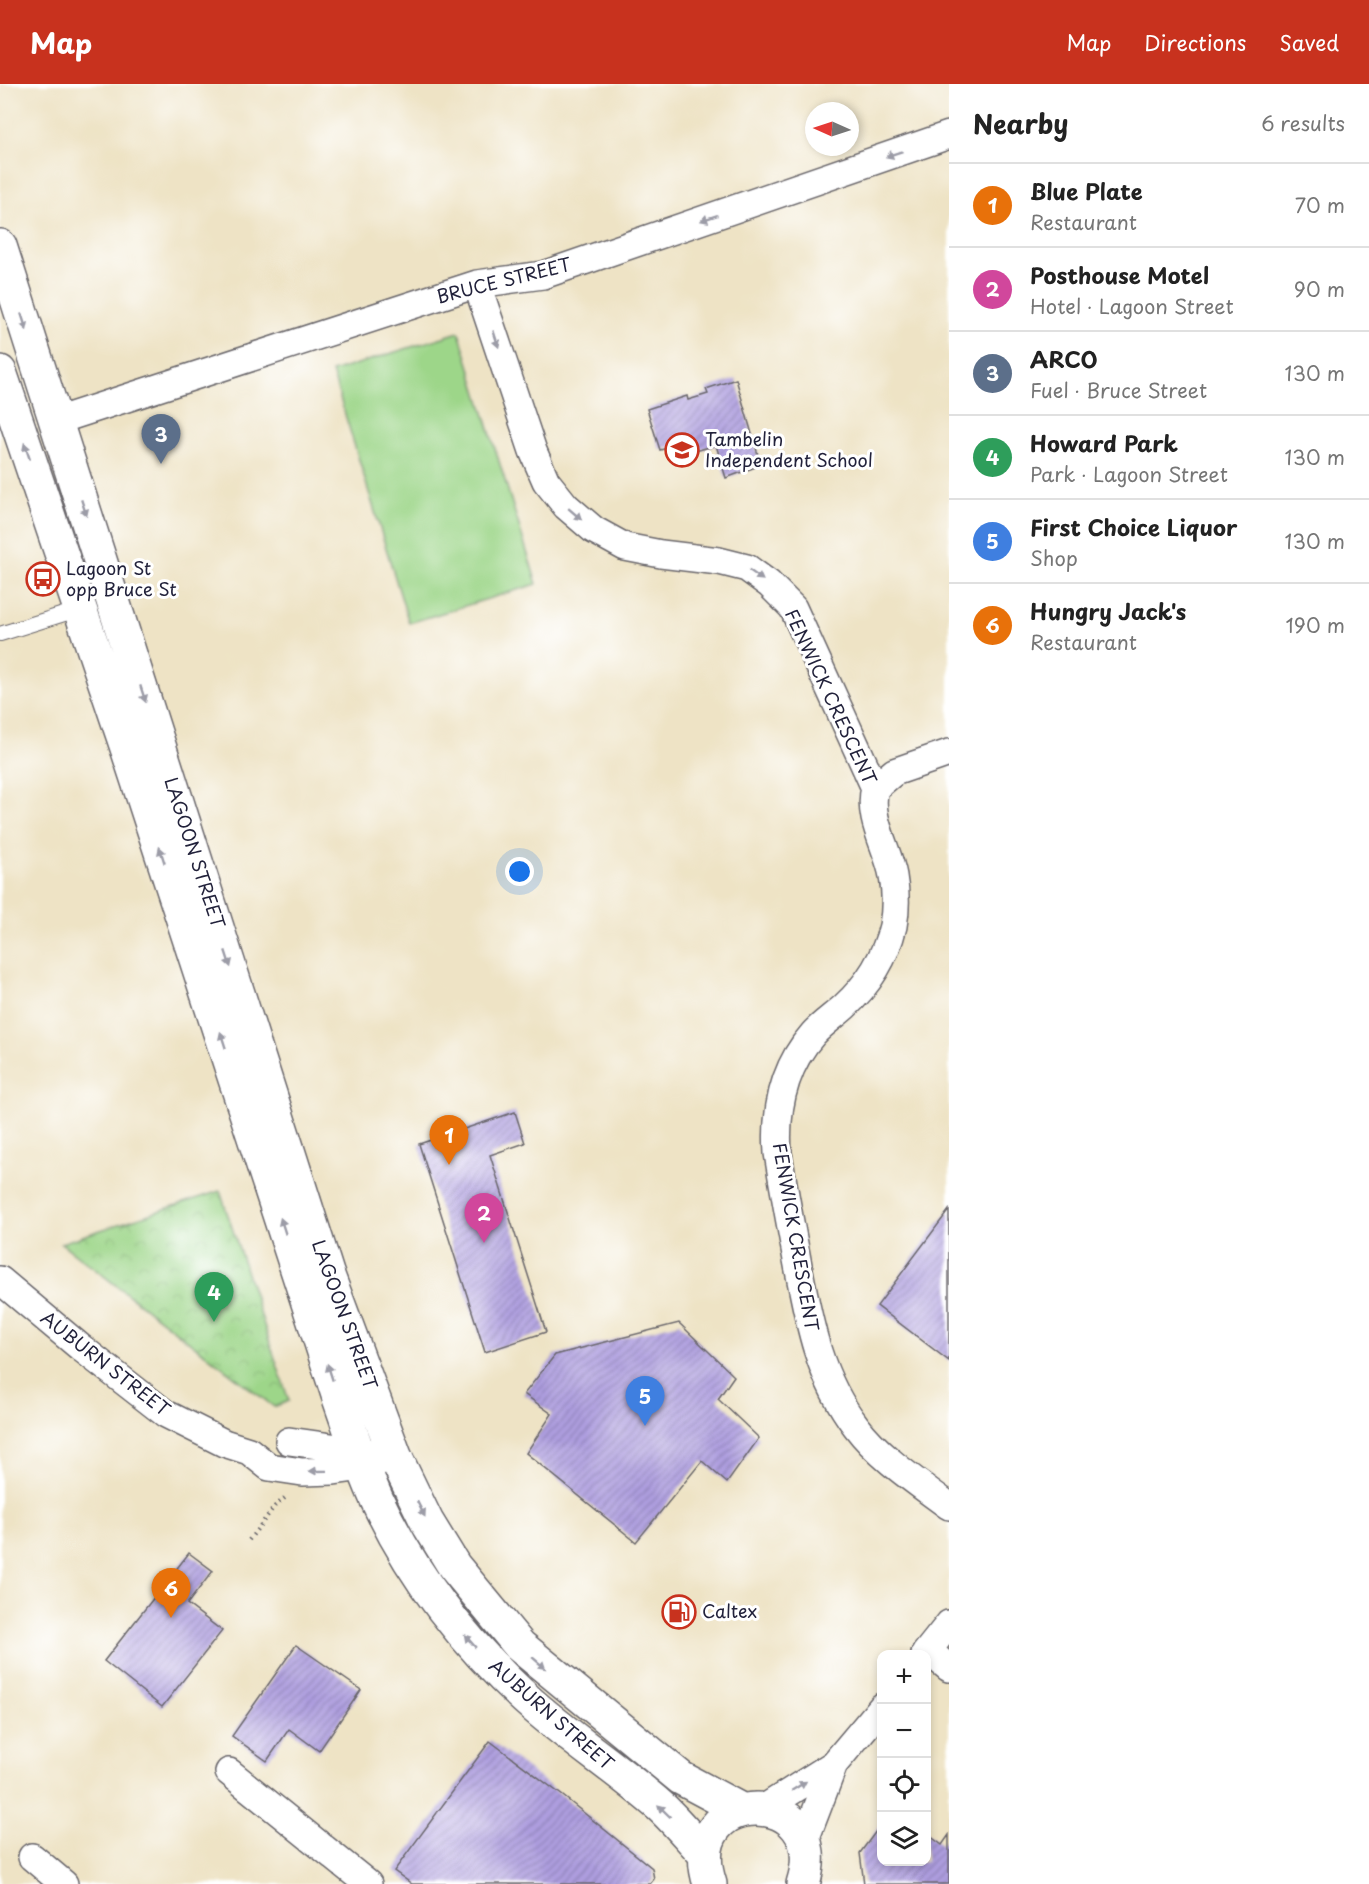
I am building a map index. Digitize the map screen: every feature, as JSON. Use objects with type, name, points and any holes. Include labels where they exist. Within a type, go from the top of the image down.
[{"type":"main road","name":"LAGOON STREET","points":[[0,246],[327,1273],[395,1456]]},
{"type":"main road","name":"LAGOON STREET","points":[[0,372],[360,1459]]},
{"type":"main road","name":"AUBURN STREET","points":[[395,1456],[428,1522],[454,1566],[520,1646],[681,1778],[752,1809],[780,1814],[794,1825],[809,1869]]},
{"type":"main road","name":"AUBURN STREET","points":[[360,1459],[378,1501],[402,1547],[458,1628],[527,1700],[661,1807],[707,1869]]},
{"type":"main road","points":[[707,1869],[708,1839],[717,1826],[728,1816],[752,1809]]},
{"type":"street","name":"BRUCE STREET","points":[[56,421],[477,284],[543,275],[949,135]]},
{"type":"street","name":"FENWICK CRESCENT","points":[[477,284],[533,451],[546,481],[566,506],[594,530],[625,547],[719,561],[747,568],[769,584],[793,609],[875,788],[874,811],[893,875],[896,901],[893,924],[877,969],[862,988],[814,1034],[798,1054],[786,1079],[778,1105],[778,1153],[810,1326],[829,1383],[843,1408],[873,1445],[949,1506]]},
{"type":"street","points":[[875,788],[894,772],[949,753]]},
{"type":"street","name":"AUBURN STREET","points":[[0,1280],[80,1347],[166,1414],[224,1443],[249,1451],[269,1467],[319,1472],[360,1459],[395,1456]]},
{"type":"street","name":"AUBURN STREET","points":[[249,1451],[289,1441],[346,1420]]},
{"type":"street","name":"AUBURN STREET","points":[[289,1441],[360,1459]]},
{"type":"street","points":[[929,1650],[949,1624]]},
{"type":"street","points":[[931,1656],[949,1668]]},
{"type":"street","points":[[752,1809],[834,1764],[877,1713]]},
{"type":"street","points":[[809,1869],[834,1764]]},
{"type":"street","points":[[229,1772],[368,1884]]},
{"type":"street","points":[[32,1857],[64,1884]]},
{"type":"lane","points":[[0,634],[80,609]]},
{"type":"green space","points":[[459,332],[537,584],[409,623],[332,372]]},
{"type":"green space","points":[[220,1191],[289,1401],[274,1407],[61,1243]]},
{"type":"building","points":[[736,379],[761,465],[726,478],[716,445],[685,454],[682,444],[660,450],[647,409],[687,396],[688,400],[708,394],[706,389]]},
{"type":"building","points":[[515,1112],[525,1143],[490,1155],[546,1332],[485,1352],[419,1144]]},
{"type":"building","points":[[949,1210],[949,1361],[877,1306]]},
{"type":"building","points":[[679,1323],[734,1376],[718,1399],[759,1438],[727,1483],[702,1461],[636,1542],[526,1453],[552,1414],[524,1394],[555,1355]]},
{"type":"building","points":[[189,1553],[213,1571],[187,1604],[222,1631],[162,1707],[104,1661]]},
{"type":"building","points":[[296,1645],[361,1690],[319,1751],[289,1729],[267,1761],[232,1736]]},
{"type":"building","points":[[490,1741],[652,1868],[654,1879],[650,1884],[412,1884],[394,1871]]},
{"type":"building","points":[[877,1830],[877,1866],[931,1866],[931,1837],[942,1845],[949,1835],[949,1884],[864,1884],[860,1853]]},
{"type":"place","name":"Tambelin Independent School","points":[[682,450]]},
{"type":"place","name":"ARCO","points":[[161,464]]},
{"type":"place","name":"Lagoon St opp Bruce St","points":[[43,579]]},
{"type":"place","name":"Blue Plate","points":[[449,1165]]},
{"type":"place","name":"Posthouse Motel","points":[[484,1243]]},
{"type":"place","name":"Howard Park","points":[[214,1322]]},
{"type":"place","name":"First Choice Liquor","points":[[645,1426]]},
{"type":"place","name":"Caltex","points":[[679,1612]]},
{"type":"place","name":"Hungry Jack's","points":[[171,1618]]}]
